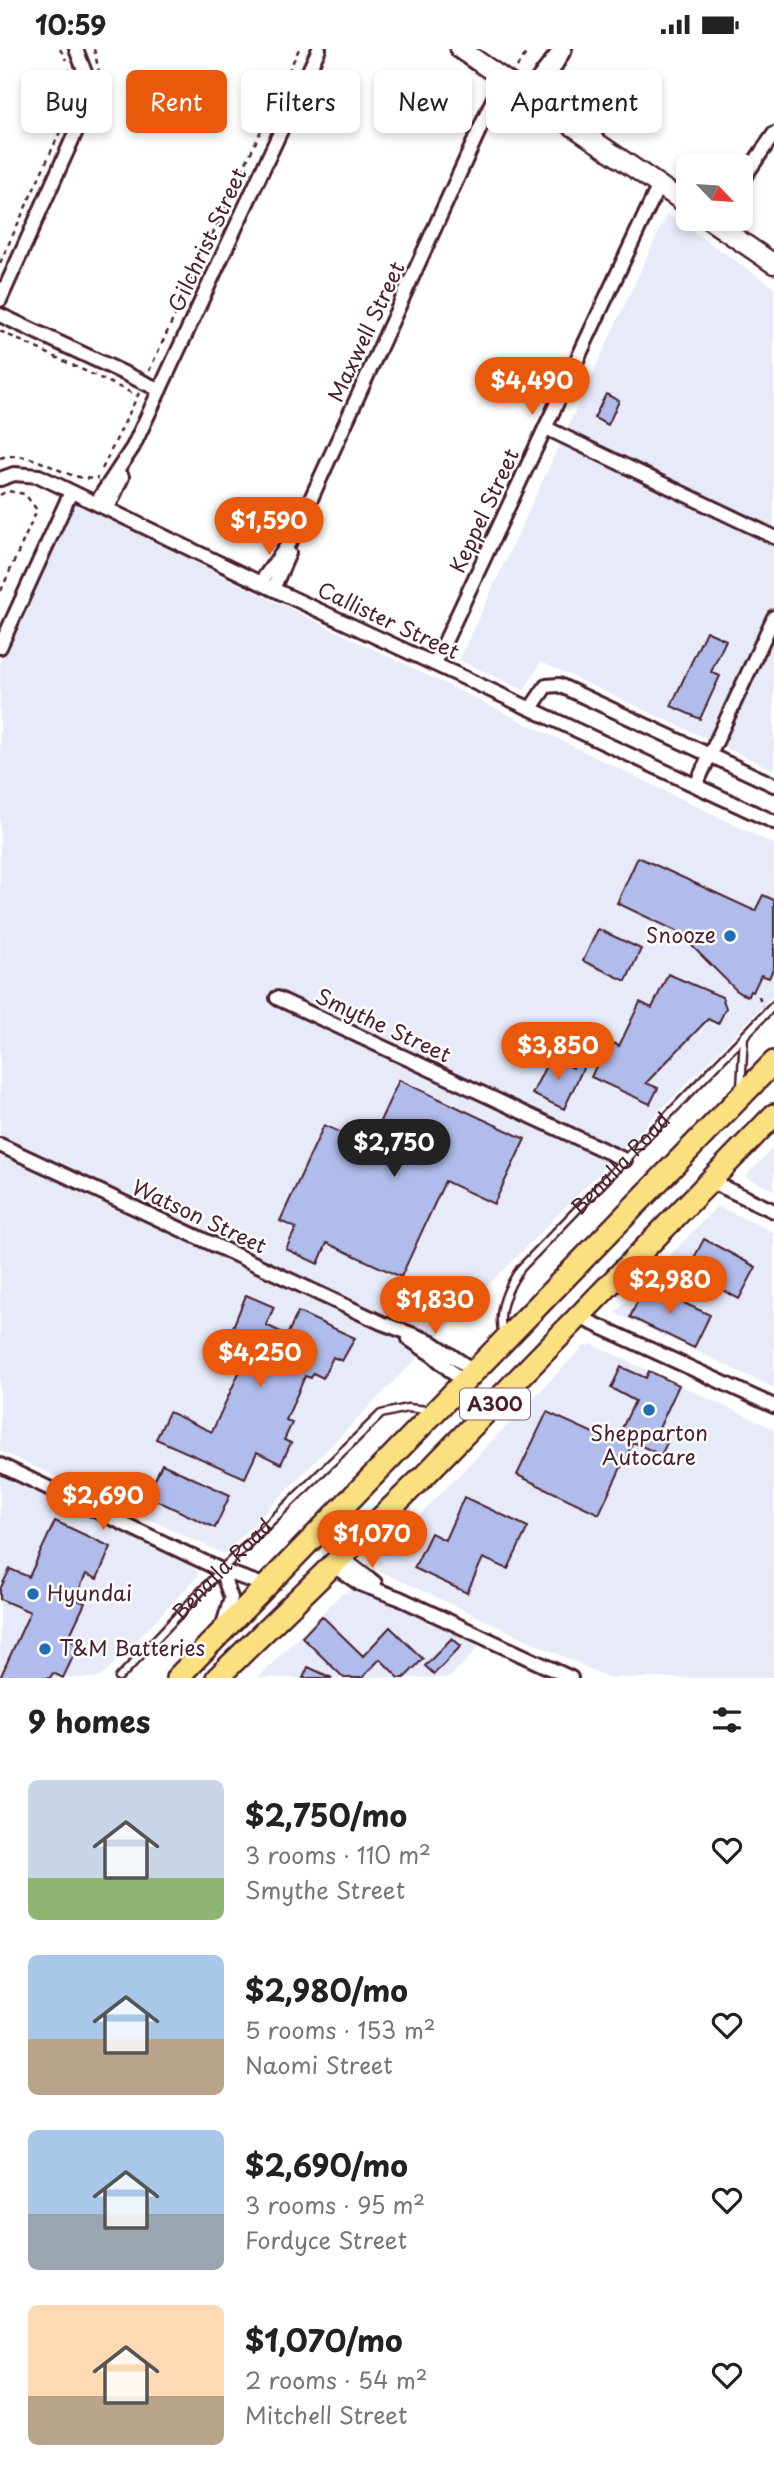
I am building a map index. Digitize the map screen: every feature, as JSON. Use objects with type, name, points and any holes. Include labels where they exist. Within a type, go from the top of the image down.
[{"type":"highway","name":"Benalla Road","points":[[177,1678],[774,1062]]},
{"type":"highway","name":"A300","points":[[217,1678],[495,1404],[774,1115]]},
{"type":"highway","points":[[505,1340],[518,1352],[538,1359]]},
{"type":"highway","points":[[469,1377],[495,1404]]},
{"type":"highway","points":[[313,1538],[336,1561]]},
{"type":"main road","points":[[460,49],[494,70]]},
{"type":"main road","points":[[586,133],[676,197]]},
{"type":"main road","points":[[728,231],[774,264]]},
{"type":"street","points":[[0,300],[82,118],[89,83],[76,49]]},
{"type":"street","name":"Gilchrist Street","points":[[102,506],[133,447],[319,49]]},
{"type":"street","name":"Maxwell Street","points":[[537,70],[563,49]]},
{"type":"street","name":"Maxwell Street","points":[[273,589],[294,536],[475,145],[486,130]]},
{"type":"street","points":[[753,164],[774,134]]},
{"type":"street","name":"Keppel Street","points":[[435,663],[659,185]]},
{"type":"street","points":[[0,315],[160,390]]},
{"type":"street","points":[[546,428],[774,535]]},
{"type":"street","name":"Callister Street","points":[[0,479],[14,474],[39,476],[260,583],[774,822]]},
{"type":"street","points":[[0,647],[71,492]]},
{"type":"street","name":"Maxwell Street","points":[[260,583],[294,536]]},
{"type":"street","points":[[696,785],[774,617]]},
{"type":"street","points":[[531,708],[546,686],[559,685],[774,785]]},
{"type":"street","name":"Smythe Street","points":[[277,998],[625,1160]]},
{"type":"street","name":"Watson Street","points":[[0,1146],[382,1323],[429,1341],[469,1377]]},
{"type":"street","points":[[710,1181],[774,1211]]},
{"type":"street","points":[[579,1317],[774,1406]]},
{"type":"street","points":[[0,1465],[221,1570],[266,1586]]},
{"type":"street","points":[[336,1561],[399,1598],[571,1678]]},
{"type":"street","points":[[221,1570],[231,1598],[221,1632]]},
{"type":"lane","name":"Benalla Road","points":[[505,1340],[500,1325],[501,1314],[512,1282],[774,1005]]},
{"type":"lane","points":[[740,1097],[744,1035]]},
{"type":"lane","name":"Benalla Road","points":[[119,1678],[221,1570],[380,1414],[407,1408],[436,1411]]},
{"type":"path","points":[[60,49],[69,70]]},
{"type":"path","points":[[0,458],[30,456],[83,480],[98,478],[299,49]]},
{"type":"path","points":[[523,70],[529,49]]},
{"type":"path","points":[[0,263],[59,133]]},
{"type":"path","points":[[0,331],[137,396]]},
{"type":"path","points":[[0,495],[7,491],[25,494],[37,510],[0,593]]},
{"type":"shaded area","points":[[667,214],[676,220],[676,231],[692,231],[774,287],[774,770],[541,662],[524,690],[459,660]]},
{"type":"shaded area","points":[[73,503],[774,844],[774,995],[224,1554],[0,1451],[0,661]]},
{"type":"shaded area","points":[[774,1147],[774,1190],[745,1177]]},
{"type":"shaded area","points":[[717,1206],[774,1232],[774,1388],[615,1313]]},
{"type":"shaded area","points":[[592,1344],[774,1429],[774,1678],[609,1678],[380,1571],[378,1558],[583,1347]]},
{"type":"shaded area","points":[[0,1474],[185,1561],[197,1571],[198,1576],[100,1678],[0,1678]]},
{"type":"shaded area","points":[[356,1588],[480,1646],[449,1678],[258,1678],[340,1595]]},
{"type":"building","points":[[606,394],[619,401],[608,425],[594,418]]},
{"type":"building","points":[[706,631],[726,640],[711,672],[720,676],[700,719],[671,706]]},
{"type":"building","name":"Snooze","points":[[638,857],[755,911],[763,895],[774,900],[774,967],[769,978],[761,975],[753,992],[750,991],[748,996],[739,993],[686,940],[689,937],[617,903]]},
{"type":"building","points":[[598,929],[641,949],[626,981],[583,961]]},
{"type":"building","points":[[668,974],[722,997],[726,1008],[718,1024],[708,1019],[646,1083],[658,1088],[650,1104],[591,1077],[608,1040],[619,1046],[640,1002],[652,1008]]},
{"type":"building","points":[[550,1057],[573,1068],[576,1060],[585,1064],[564,1109],[532,1094]]},
{"type":"building","points":[[399,1080],[525,1139],[494,1204],[445,1181],[401,1277],[327,1243],[318,1264],[286,1249],[296,1228],[280,1221],[324,1125],[369,1145]]},
{"type":"building","points":[[704,1239],[756,1267],[739,1299],[687,1271]]},
{"type":"building","points":[[645,1285],[710,1315],[694,1348],[630,1317]]},
{"type":"building","points":[[246,1295],[274,1307],[266,1325],[287,1335],[298,1312],[355,1338],[342,1361],[333,1357],[323,1378],[313,1373],[311,1378],[305,1376],[286,1420],[292,1423],[284,1440],[291,1443],[281,1464],[257,1452],[245,1478],[156,1439],[169,1412],[212,1432],[243,1364],[222,1354]]},
{"type":"building","points":[[621,1367],[646,1378],[649,1371],[679,1385],[655,1437],[667,1443],[661,1455],[633,1442],[599,1514],[517,1475],[547,1412],[615,1443],[635,1401],[611,1388]]},
{"type":"building","points":[[162,1464],[230,1495],[215,1528],[147,1496]]},
{"type":"building","points":[[464,1497],[528,1527],[508,1569],[483,1558],[467,1593],[414,1568],[431,1533],[445,1540]]},
{"type":"building","points":[[55,1521],[111,1547],[97,1579],[86,1574],[75,1599],[85,1603],[68,1639],[79,1644],[63,1678],[53,1673],[50,1678],[0,1678],[30,1612],[0,1599],[0,1589],[10,1569],[29,1577]]},
{"type":"building","points":[[322,1616],[363,1656],[390,1627],[423,1659],[404,1678],[399,1678],[380,1659],[362,1678],[344,1678],[302,1637]]},
{"type":"building","points":[[452,1638],[461,1646],[434,1674],[425,1666]]},
{"type":"building","points":[[308,1667],[332,1678],[303,1678]]},
{"type":"place","name":"Snooze","points":[[730,936]]},
{"type":"place","name":"Shepparton Autocare","points":[[649,1410]]},
{"type":"place","name":"Hyundai","points":[[33,1594]]},
{"type":"place","name":"T&M Batteries","points":[[45,1649]]}]
